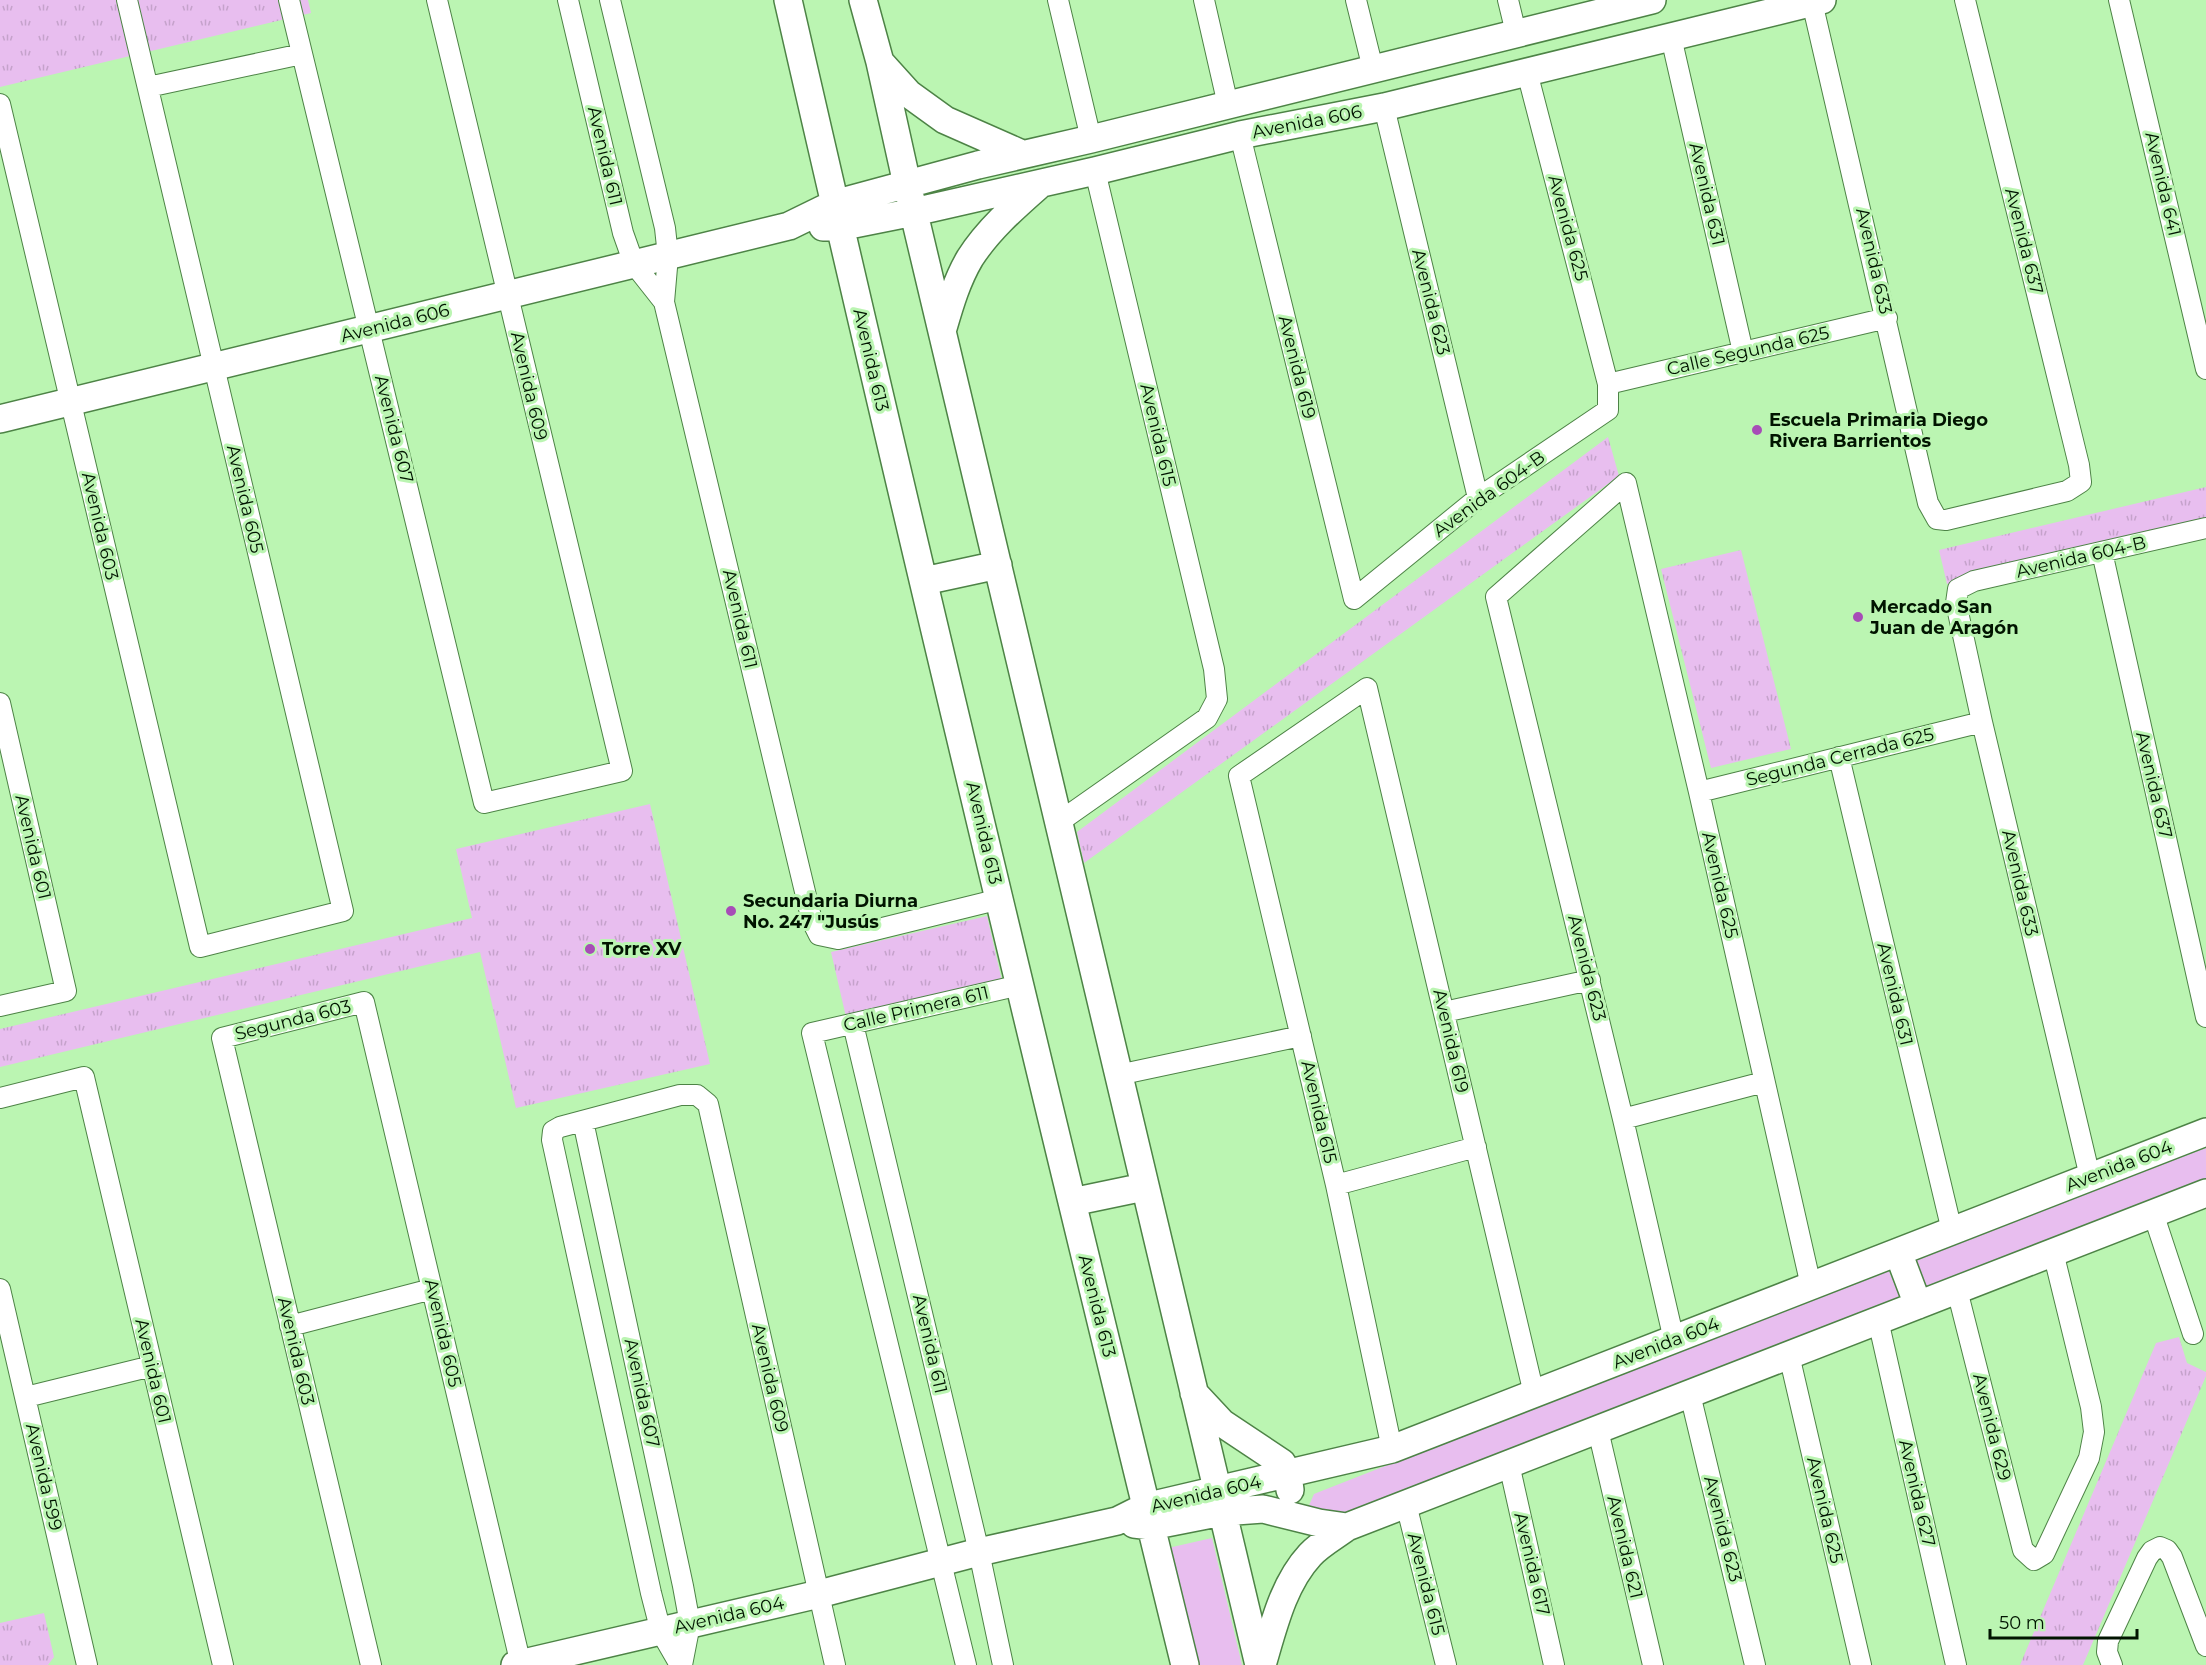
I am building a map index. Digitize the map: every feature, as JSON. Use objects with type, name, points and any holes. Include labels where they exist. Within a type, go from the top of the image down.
[{"type":"street","name":"Avenida 605","points":[[127,0],[343,911],[200,948]]},
{"type":"street","name":"Avenida 607","points":[[289,0],[484,804]]},
{"type":"street","name":"Avenida 609","points":[[437,0],[622,771],[484,804]]},
{"type":"street","name":"Avenida 611","points":[[568,0],[623,233],[634,264],[664,302]]},
{"type":"street","name":"Avenida 611","points":[[610,0],[665,228],[668,256],[664,302],[809,910],[819,935],[838,939],[1000,900]]},
{"type":"street","name":"Avenida 613","points":[[788,0],[836,216],[1185,1665]]},
{"type":"street","points":[[863,0],[880,62],[1144,1187],[1260,1665]]},
{"type":"street","points":[[1058,0],[1091,139]]},
{"type":"street","points":[[1204,0],[1228,105]]},
{"type":"street","points":[[1356,0],[1373,69]]},
{"type":"street","points":[[1509,0],[1516,33]]},
{"type":"street","name":"Avenida 606","points":[[836,216],[907,184],[1652,0]]},
{"type":"street","name":"Avenida 637","points":[[1936,519],[1946,520],[2067,491],[2081,482],[2079,465],[1965,0]]},
{"type":"street","name":"Avenida 641","points":[[2119,0],[2206,369]]},
{"type":"street","name":"Avenida 606","points":[[0,419],[789,226],[836,216],[914,212],[1240,135],[1384,107],[1817,1]]},
{"type":"street","name":"Avenida 633","points":[[1817,1],[1928,503],[1936,519]]},
{"type":"street","points":[[1599,13],[1609,52]]},
{"type":"street","name":"Avenida 631","points":[[1671,37],[1743,351]]},
{"type":"street","points":[[148,87],[302,54]]},
{"type":"street","points":[[880,62],[909,93],[945,120],[1009,157],[1005,192]]},
{"type":"street","name":"Avenida 625","points":[[1527,72],[1608,384]]},
{"type":"street","name":"Avenida 603","points":[[0,104],[200,948]]},
{"type":"street","name":"Avenida 623","points":[[1384,107],[1478,498]]},
{"type":"street","name":"Avenida 619","points":[[1240,135],[1354,599]]},
{"type":"street","name":"Avenida 615","points":[[1059,822],[1207,718],[1217,699],[1214,669],[1095,171]]},
{"type":"street","points":[[943,329],[954,291],[970,258],[988,234],[1041,183]]},
{"type":"street","name":"Calle Segunda 625","points":[[1608,384],[1887,318]]},
{"type":"street","name":"Avenida 604-B","points":[[1354,599],[1478,498],[1608,410],[1608,384]]},
{"type":"street","name":"Avenida 625","points":[[1496,597],[1626,483],[1811,1286]]},
{"type":"street","name":"Avenida 604-B","points":[[1958,589],[1974,581],[2206,528]]},
{"type":"street","name":"Avenida 637","points":[[2102,552],[2206,1017]]},
{"type":"street","points":[[924,581],[998,565]]},
{"type":"street","name":"Avenida 633","points":[[1958,589],[1956,603],[1982,722],[2091,1177]]},
{"type":"street","name":"Avenida 623","points":[[1496,597],[1590,980],[1674,1340]]},
{"type":"street","name":"Avenida 619","points":[[1367,688],[1534,1394]]},
{"type":"street","name":"Avenida 615","points":[[1367,688],[1239,776],[1336,1185],[1392,1449]]},
{"type":"street","name":"Avenida 601","points":[[0,703],[66,991],[0,1006]]},
{"type":"street","name":"Segunda Cerrada 625","points":[[1699,792],[1982,722]]},
{"type":"street","name":"Avenida 631","points":[[1839,757],[1952,1231]]},
{"type":"street","points":[[1444,1011],[1590,980]]},
{"type":"street","name":"Calle Primera 611","points":[[942,1561],[812,1033],[1020,985]]},
{"type":"street","name":"Avenida 605","points":[[364,1002],[519,1665]]},
{"type":"street","name":"Segunda 603","points":[[222,1038],[364,1002]]},
{"type":"street","name":"Avenida 611","points":[[853,1024],[979,1552],[1003,1665]]},
{"type":"street","points":[[1118,1075],[1301,1036]]},
{"type":"street","name":"Avenida 603","points":[[222,1038],[371,1665]]},
{"type":"street","name":"Avenida 601","points":[[0,1098],[84,1077],[223,1665]]},
{"type":"street","points":[[1623,1119],[1764,1082]]},
{"type":"street","name":"Avenida 609","points":[[584,1120],[680,1095],[698,1095],[708,1104],[835,1665]]},
{"type":"street","name":"Avenida 607","points":[[584,1120],[690,1624],[681,1665],[661,1632],[552,1140],[553,1131],[584,1120]]},
{"type":"street","name":"Avenida 604","points":[[519,1665],[819,1594],[979,1552],[1117,1521],[1219,1502],[1288,1475],[1392,1449],[2206,1132]]},
{"type":"street","points":[[1336,1185],[1476,1147]]},
{"type":"street","points":[[1072,1202],[1144,1187]]},
{"type":"street","name":"Avenida 604","points":[[1219,1502],[1347,1527],[2206,1193]]},
{"type":"street","points":[[2153,1213],[2193,1335]]},
{"type":"street","points":[[1898,1252],[1918,1305]]},
{"type":"street","name":"Avenida 629","points":[[1957,1290],[2023,1550],[2034,1560],[2044,1554],[2089,1458],[2094,1432],[2091,1407],[2053,1252]]},
{"type":"street","name":"Avenida 599","points":[[0,1289],[87,1665]]},
{"type":"street","points":[[290,1326],[432,1289]]},
{"type":"street","name":"Avenida 627","points":[[1878,1320],[1956,1665]]},
{"type":"street","name":"Avenida 625","points":[[1789,1355],[1861,1665]]},
{"type":"street","points":[[26,1397],[152,1365]]},
{"type":"street","points":[[1193,1393],[1222,1423],[1282,1463],[1288,1475],[1290,1515]]},
{"type":"street","name":"Avenida 623","points":[[1690,1394],[1755,1665]]},
{"type":"street","name":"Avenida 621","points":[[1598,1430],[1653,1665]]},
{"type":"street","name":"Avenida 617","points":[[1509,1464],[1554,1665]]},
{"type":"street","name":"Avenida 615","points":[[1406,1504],[1446,1665]]},
{"type":"street","points":[[1260,1665],[1293,1577],[1311,1554],[1347,1527]]},
{"type":"street","points":[[2109,1656],[2110,1636],[2147,1557],[2160,1547],[2167,1550],[2172,1557],[2206,1646]]},
{"type":"street","points":[[942,1561],[966,1665]]},
{"type":"green space","points":[[0,0],[308,0],[311,13],[0,87]]},
{"type":"green space","points":[[1608,437],[1619,476],[1084,863],[1077,832]]},
{"type":"green space","points":[[2206,487],[2206,523],[1947,584],[1939,550]]},
{"type":"green space","points":[[1741,550],[1791,749],[1711,768],[1661,569]]},
{"type":"green space","points":[[650,804],[710,1064],[516,1108],[480,952],[0,1067],[0,1029],[472,918],[456,849]]},
{"type":"green space","points":[[987,916],[1002,981],[846,1017],[831,952]]},
{"type":"green space","points":[[2206,1148],[2206,1183],[1924,1294],[1910,1260]]},
{"type":"green space","points":[[1888,1269],[1902,1302],[1342,1521],[1307,1510],[1314,1494]]},
{"type":"green space","points":[[2179,1337],[2187,1363],[2206,1372],[2206,1376],[2083,1665],[2020,1665],[2156,1343]]},
{"type":"green space","points":[[1212,1538],[1242,1665],[1197,1665],[1168,1548]]},
{"type":"green space","points":[[44,1613],[54,1657],[48,1665],[0,1665],[0,1623]]},
{"type":"place","name":"Escuela Primaria Diego Rivera Barrientos","points":[[1757,430]]},
{"type":"place","name":"Mercado San Juan de Aragón","points":[[1858,617]]},
{"type":"place","name":"Secundaria Diurna No. 247 \"Jusús","points":[[731,911]]},
{"type":"place","name":"Torre XV","points":[[590,949]]}]
